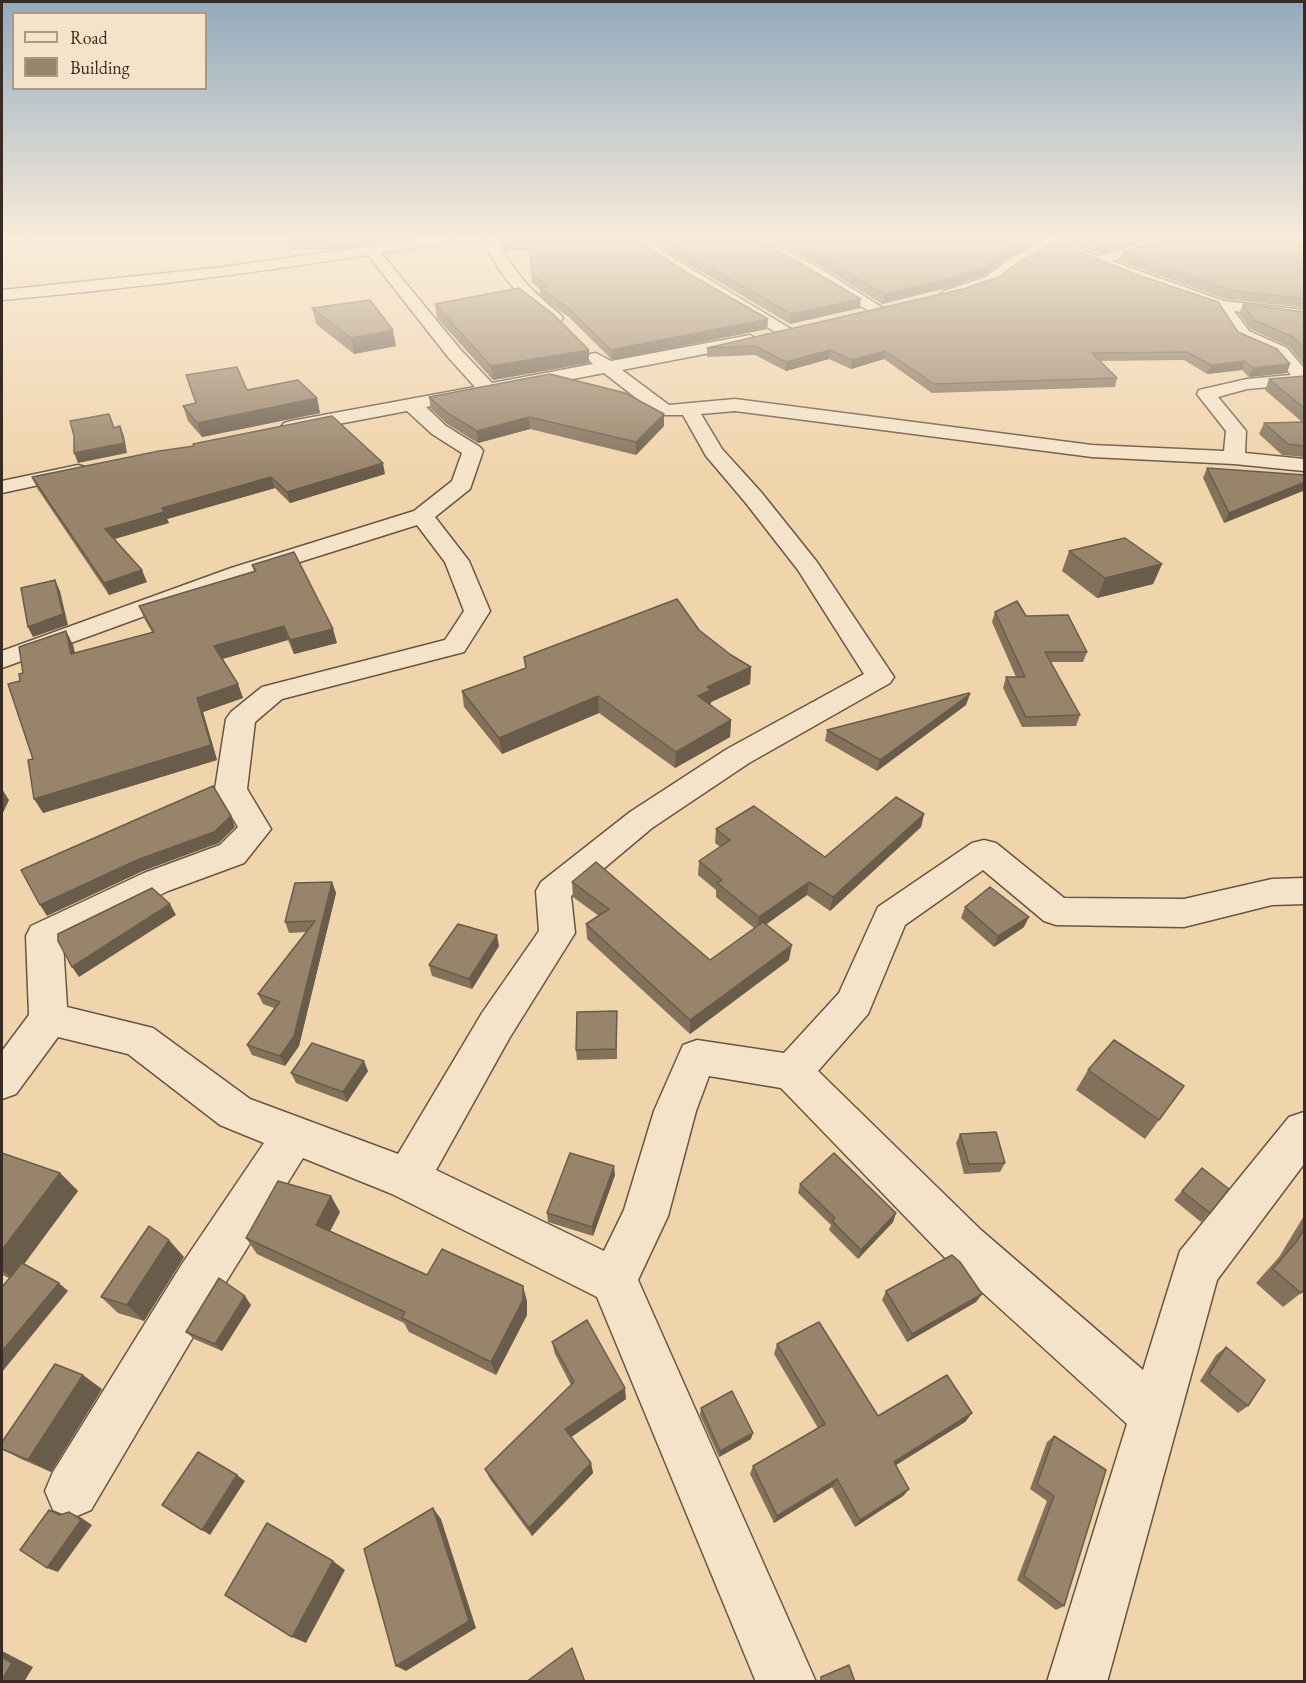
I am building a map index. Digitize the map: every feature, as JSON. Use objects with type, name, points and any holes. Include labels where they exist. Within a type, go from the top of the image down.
[{"type":"street","points":[[425,318],[487,389]]},
{"type":"street","points":[[553,318],[568,329]]},
{"type":"street","points":[[763,318],[788,332]]},
{"type":"street","points":[[1231,318],[1243,335],[1281,352],[1305,379]]},
{"type":"street","points":[[270,432],[605,366],[716,348],[810,326]]},
{"type":"street","points":[[583,344],[605,366],[665,411],[735,405],[1092,451],[1234,458],[1305,465]]},
{"type":"street","points":[[1234,458],[1236,431],[1206,394],[1247,384],[1305,379]]},
{"type":"street","points":[[2,660],[240,573],[422,516],[462,484],[473,452],[440,430],[410,403]]},
{"type":"street","points":[[408,1179],[496,1025],[557,933],[553,891],[641,820],[728,762],[880,677],[808,567],[753,497],[713,452],[689,409]]},
{"type":"street","points":[[2,487],[95,468]]},
{"type":"street","points":[[2,1081],[49,1019],[44,936],[156,882],[232,854],[255,829],[231,789],[241,719],[272,693],[455,646],[477,611],[457,561],[422,516]]},
{"type":"street","points":[[792,1072],[855,1003],[891,916],[984,852],[1056,911],[1184,913],[1272,892],[1305,891]]},
{"type":"street","points":[[49,1019],[139,1040],[235,1112],[408,1179],[614,1280],[786,1682]]},
{"type":"street","points":[[614,1280],[645,1216],[675,1111],[697,1057],[792,1072],[965,1246],[1155,1415]]},
{"type":"street","points":[[1077,1682],[1197,1268],[1305,1131]]},
{"type":"street","points":[[72,1491],[199,1281],[294,1135]]},
{"type":"building","points":[[324,318],[383,318],[393,330],[351,338]]},
{"type":"building","points":[[447,318],[557,318],[589,350],[491,366]]},
{"type":"building","points":[[578,318],[768,319],[611,350]]},
{"type":"building","points":[[839,318],[1228,318],[1238,332],[1277,349],[1290,364],[1253,368],[1245,361],[1211,365],[1187,352],[1092,353],[1117,378],[934,384],[885,351],[852,360],[830,350],[786,362],[755,346],[707,348]]},
{"type":"building","points":[[1252,318],[1305,318],[1305,350],[1293,337]]},
{"type":"building","points":[[237,367],[247,390],[298,380],[317,398],[197,423],[183,406],[196,403],[186,375]]},
{"type":"building","points":[[550,374],[625,393],[664,414],[636,442],[529,417],[477,431],[446,412],[429,397]]},
{"type":"building","points":[[1305,376],[1305,409],[1269,379]]},
{"type":"building","points":[[109,414],[114,428],[120,426],[124,443],[74,453],[74,436],[70,421]]},
{"type":"building","points":[[332,416],[383,463],[287,492],[271,477],[162,508],[164,512],[105,529],[142,570],[104,583],[32,477],[194,446],[193,444]]},
{"type":"building","points":[[1305,422],[1305,446],[1288,444],[1264,423]]},
{"type":"building","points":[[1207,468],[1305,475],[1305,482],[1229,513]]},
{"type":"building","points":[[1125,538],[1162,564],[1105,578],[1069,551]]},
{"type":"building","points":[[294,552],[333,629],[290,640],[284,626],[214,646],[238,684],[197,698],[211,745],[34,799],[28,760],[33,759],[8,684],[20,681],[19,674],[23,673],[19,647],[66,631],[71,654],[154,632],[139,606],[256,571],[252,565]]},
{"type":"building","points":[[55,580],[63,614],[28,627],[21,588]]},
{"type":"building","points":[[677,599],[699,630],[731,655],[751,667],[707,687],[711,690],[698,696],[731,720],[676,752],[598,696],[499,738],[462,691],[526,668],[524,657]]},
{"type":"building","points":[[1017,601],[1026,616],[1068,615],[1087,652],[1045,652],[1080,715],[1026,717],[1006,677],[1025,677],[995,612]]},
{"type":"building","points":[[969,693],[880,760],[827,730]]},
{"type":"building","points":[[213,786],[231,816],[214,832],[137,860],[40,905],[21,870]]},
{"type":"building","points":[[896,797],[924,814],[833,897],[809,882],[759,917],[717,883],[722,880],[699,861],[730,840],[716,829],[754,806],[825,857]]},
{"type":"building","points":[[596,862],[710,960],[763,922],[792,945],[690,1020],[586,924],[609,909],[572,882]]},
{"type":"building","points":[[332,882],[294,1036],[280,1056],[247,1045],[280,1002],[258,994],[315,921],[285,922],[295,883]]},
{"type":"building","points":[[990,887],[1029,917],[998,936],[965,907]]},
{"type":"building","points":[[152,888],[170,904],[72,967],[58,941],[58,934]]},
{"type":"building","points":[[458,924],[497,935],[469,979],[429,965]]},
{"type":"building","points":[[617,1011],[616,1049],[576,1050],[577,1012]]},
{"type":"building","points":[[1114,1040],[1184,1086],[1159,1120],[1088,1070]]},
{"type":"building","points":[[312,1043],[364,1061],[343,1092],[291,1073]]},
{"type":"building","points":[[996,1132],[1005,1163],[969,1164],[960,1134]]},
{"type":"building","points":[[2,1153],[60,1173],[2,1250]]},
{"type":"building","points":[[570,1153],[614,1166],[592,1227],[547,1213]]},
{"type":"building","points":[[834,1153],[896,1213],[861,1250],[832,1221],[835,1218],[800,1184]]},
{"type":"building","points":[[1202,1168],[1229,1189],[1210,1213],[1182,1191]]},
{"type":"building","points":[[278,1181],[331,1196],[316,1225],[427,1275],[442,1249],[523,1286],[523,1300],[491,1362],[402,1318],[405,1312],[246,1238]]},
{"type":"building","points":[[149,1226],[169,1240],[127,1305],[101,1297]]},
{"type":"building","points":[[1305,1228],[1305,1289],[1301,1293],[1273,1269]]},
{"type":"building","points":[[952,1255],[960,1262],[982,1294],[912,1334],[886,1291]]},
{"type":"building","points":[[22,1263],[59,1283],[2,1351],[2,1287]]},
{"type":"building","points":[[219,1278],[245,1296],[215,1344],[186,1332]]},
{"type":"building","points":[[587,1320],[625,1388],[565,1429],[591,1463],[529,1528],[485,1469],[574,1382],[552,1342]]},
{"type":"building","points":[[819,1322],[878,1416],[947,1375],[972,1413],[894,1462],[909,1489],[860,1520],[837,1479],[777,1516],[753,1466],[825,1424],[777,1344]]},
{"type":"building","points":[[1226,1347],[1265,1380],[1248,1406],[1209,1374]]},
{"type":"building","points":[[55,1364],[83,1375],[28,1460],[2,1449],[2,1442]]},
{"type":"building","points":[[732,1391],[753,1433],[720,1451],[701,1408]]},
{"type":"building","points":[[1054,1436],[1106,1470],[1064,1606],[1024,1576],[1054,1496],[1037,1484]]},
{"type":"building","points":[[198,1452],[237,1475],[202,1530],[162,1505]]},
{"type":"building","points":[[433,1508],[469,1621],[396,1666],[364,1549]]},
{"type":"building","points":[[49,1510],[60,1515],[69,1512],[81,1520],[47,1568],[20,1550]]},
{"type":"building","points":[[267,1523],[333,1561],[292,1637],[225,1595]]},
{"type":"building","points":[[572,1648],[585,1682],[526,1682]]},
{"type":"building","points":[[2,1657],[12,1663],[2,1680]]},
{"type":"building","points":[[849,1665],[855,1682],[818,1682],[821,1681],[821,1677]]}]
